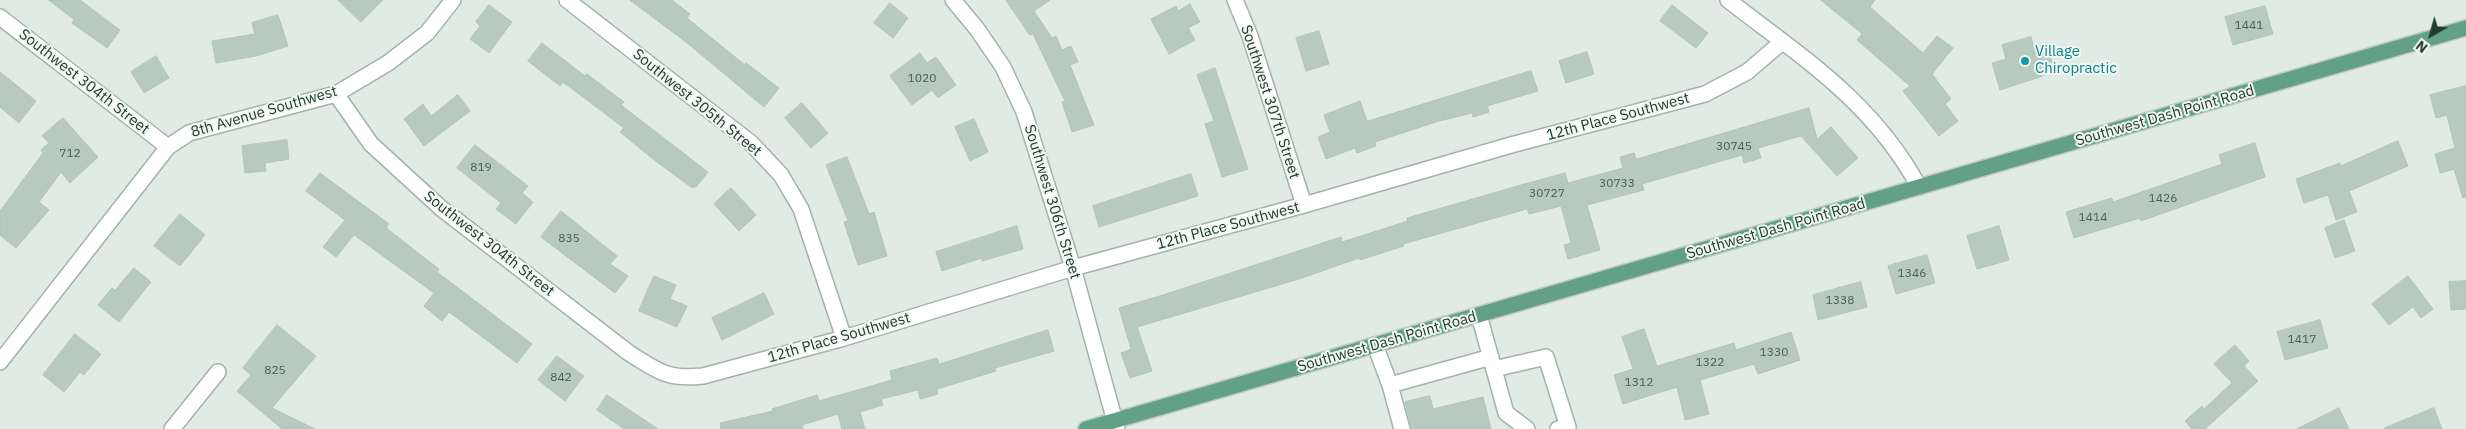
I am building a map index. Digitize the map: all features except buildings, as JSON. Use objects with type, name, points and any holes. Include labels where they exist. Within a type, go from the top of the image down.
[{"type":"main road","name":"Southwest Dash Point Road","points":[[1086,429],[1117,425],[1375,345],[2466,28]]},
{"type":"street","name":"8th Avenue Southwest","points":[[0,362],[168,148],[189,133],[336,94],[388,62],[427,33],[453,0]]},
{"type":"street","name":"Southwest 305th Street","points":[[567,0],[751,143],[781,175],[802,209],[844,338]]},
{"type":"street","name":"Southwest 306th Street","points":[[953,0],[977,29],[1002,67],[1024,112],[1073,268],[1117,425]]},
{"type":"street","name":"Southwest 307th Street","points":[[1235,0],[1250,36],[1304,205]]},
{"type":"street","points":[[1728,0],[1823,72],[1855,101],[1903,157],[1919,187]]},
{"type":"street","name":"Southwest 304th Street","points":[[0,17],[168,148]]},
{"type":"street","name":"12th Place Southwest","points":[[662,374],[682,378],[703,376],[844,338],[1073,268],[1304,205],[1511,145],[1705,94],[1747,72],[1782,42]]},
{"type":"street","name":"Southwest 304th Street","points":[[336,94],[371,144],[442,209],[629,353],[662,374]]},
{"type":"street","points":[[1479,315],[1506,413],[1527,429]]},
{"type":"street","points":[[1375,345],[1390,385],[1402,429]]},
{"type":"street","points":[[1390,385],[1492,363],[1546,357],[1568,426],[1558,429]]},
{"type":"street","points":[[172,429],[218,372]]},
{"type":"place","name":"Village Chiropractic","points":[[2025,61]]}]
